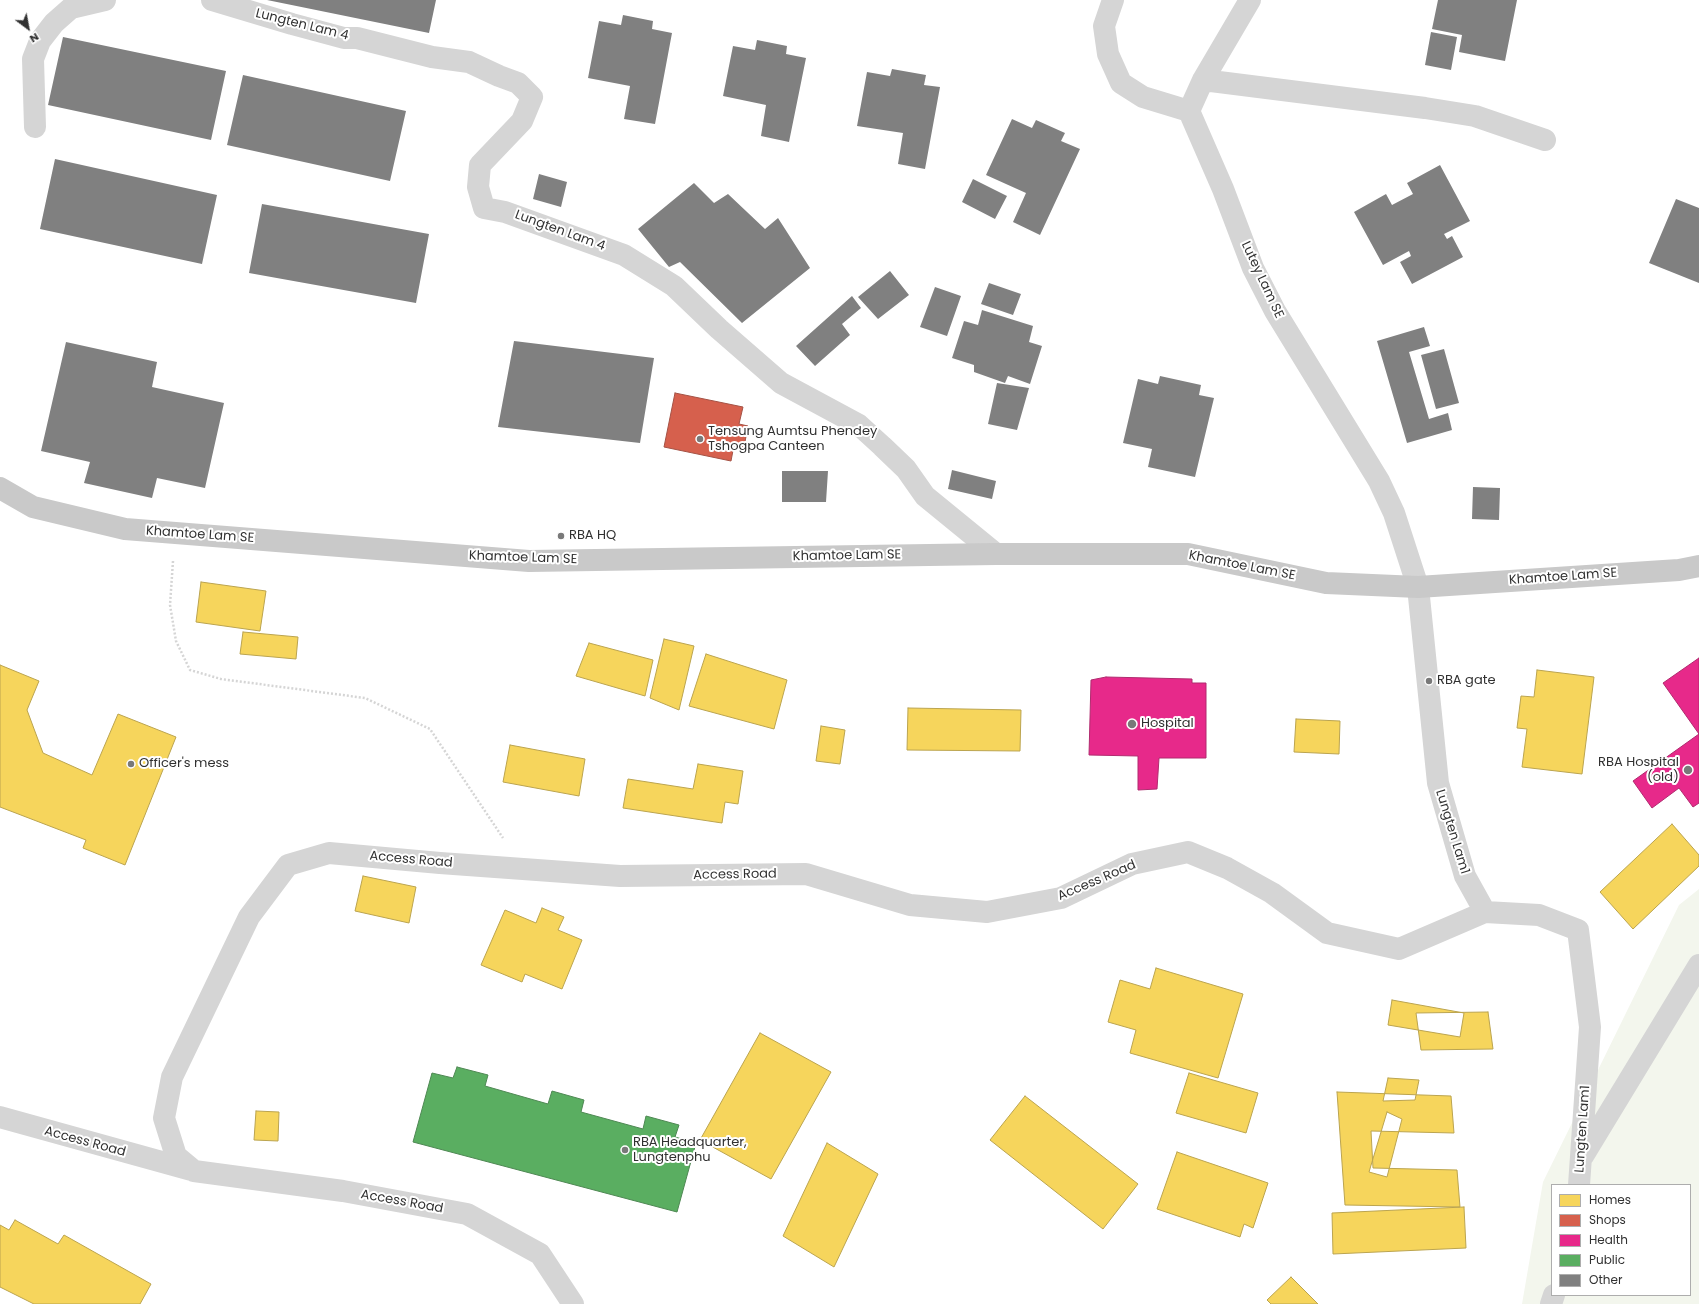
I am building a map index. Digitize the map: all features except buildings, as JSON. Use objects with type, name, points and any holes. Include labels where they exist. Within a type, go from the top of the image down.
[{"type":"main road","name":"Khamtoe Lam SE","points":[[0,488],[33,507],[125,529],[529,561],[996,554],[1188,554],[1326,583],[1418,587],[1679,570],[1699,566]]},
{"type":"street","points":[[35,127],[33,59],[40,41],[54,23],[71,8],[105,0]]},
{"type":"street","name":"Lungten Lam 4","points":[[212,0],[344,38],[357,38],[432,57],[469,62],[518,83],[532,97],[522,121],[480,165],[478,187],[484,208],[505,212],[624,255],[674,286],[719,329],[782,383],[859,425],[906,469],[925,496],[996,554]]},
{"type":"street","points":[[1114,0],[1104,26],[1108,54],[1121,83],[1143,97],[1189,110],[1203,80],[1250,0]]},
{"type":"street","points":[[1203,80],[1425,108],[1475,116],[1545,140]]},
{"type":"street","name":"Lutey Lam SE","points":[[1189,110],[1223,189],[1253,268],[1275,311],[1379,481],[1394,513],[1418,587]]},
{"type":"street","name":"Lungten Lam1","points":[[1418,587],[1438,783],[1465,876],[1485,912],[1539,915],[1578,930],[1590,1027],[1579,1184]]},
{"type":"street","name":"Access Road","points":[[194,1171],[176,1156],[164,1118],[172,1077],[248,917],[288,865],[328,853],[620,876],[806,874],[910,905],[987,912],[1061,898],[1132,864],[1188,852],[1227,868],[1272,893],[1328,933],[1399,949],[1485,912]]},
{"type":"street","points":[[1581,1158],[1699,965]]},
{"type":"street","name":"Access Road","points":[[0,1117],[194,1171],[343,1191],[468,1214],[540,1254],[573,1304]]},
{"type":"path","points":[[175,533],[170,605],[176,641],[190,670],[221,679],[365,698],[430,729],[523,868]]},
{"type":"shaded area","points":[[1699,889],[1699,1304],[1522,1304],[1543,1182],[1679,905]]},
{"type":"place","name":"Tensung Aumtsu Phendey Tshogpa Canteen","points":[[700,439]]},
{"type":"place","name":"RBA HQ","points":[[561,536]]},
{"type":"place","name":"RBA gate","points":[[1429,681]]},
{"type":"place","name":"Hospital","points":[[1132,724]]},
{"type":"place","name":"Officer's mess","points":[[131,764]]},
{"type":"place","name":"RBA Hospital (old)","points":[[1688,770]]},
{"type":"place","name":"RBA Headquarter, Lungtenphu","points":[[625,1150]]}]
